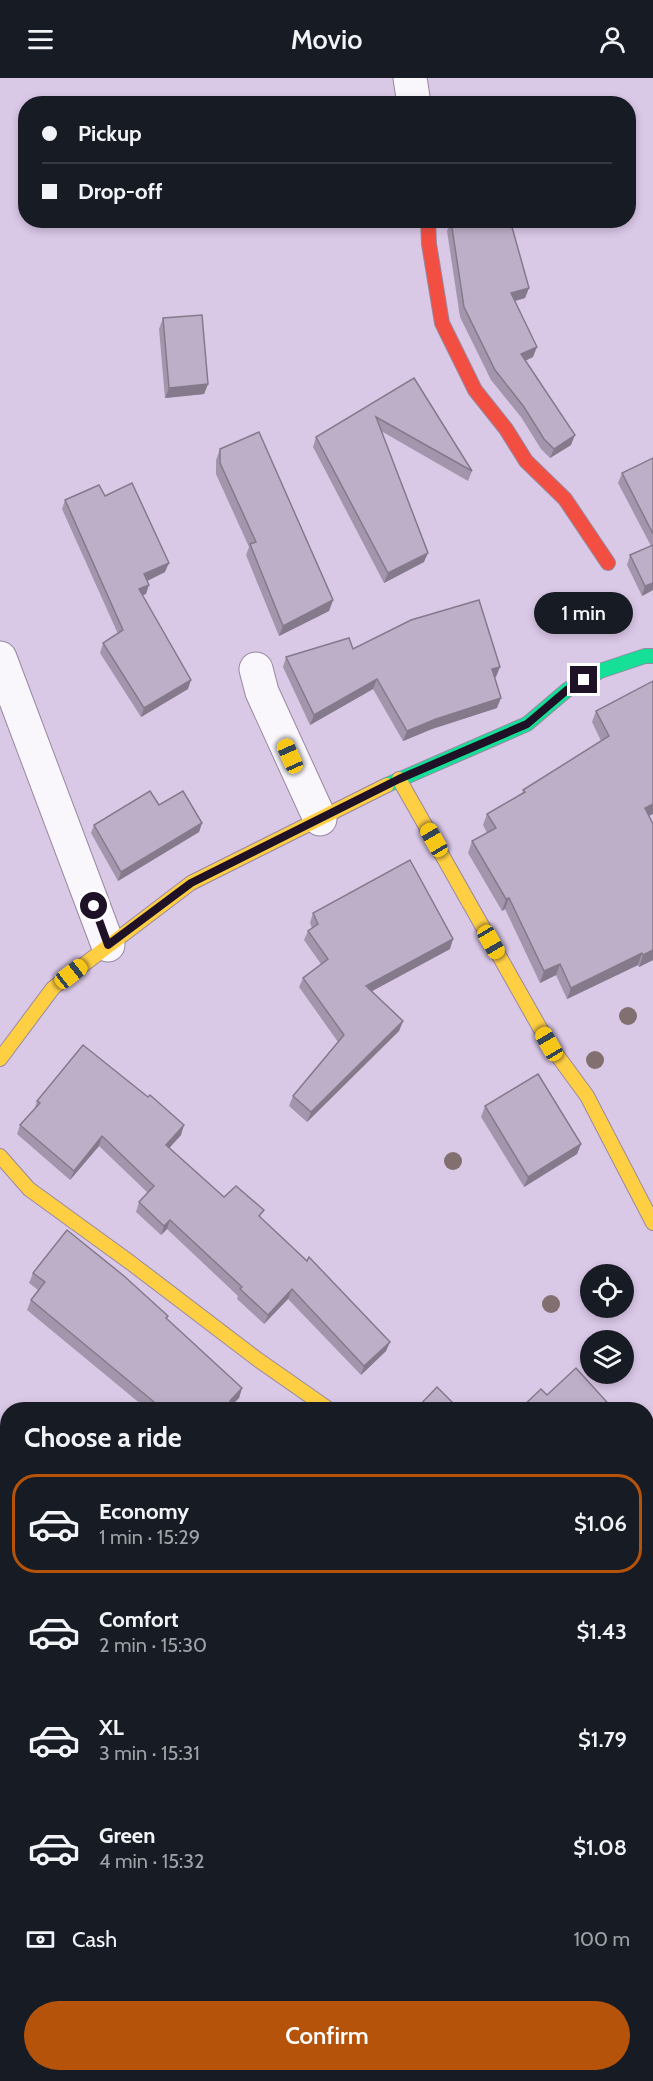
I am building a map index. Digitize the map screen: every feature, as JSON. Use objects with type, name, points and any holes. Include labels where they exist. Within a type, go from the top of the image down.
[{"type":"street","points":[[410,78],[413,96]]},
{"type":"street","points":[[428,228],[442,323],[475,390],[506,429],[526,461],[565,500],[608,562]]},
{"type":"street","points":[[0,658],[108,945]]},
{"type":"street","points":[[0,1059],[53,988],[191,883],[399,779],[527,724],[567,690],[600,670],[650,662]]},
{"type":"street","points":[[256,669],[262,692],[320,819]]},
{"type":"street","points":[[399,779],[549,1044],[587,1096],[653,1222]]},
{"type":"street","points":[[0,1156],[29,1189],[257,1359],[319,1402]]},
{"type":"building","points":[[452,228],[512,228],[529,288],[511,293],[537,347],[521,354],[575,435],[554,449],[544,439],[524,407],[495,370],[464,307]]},
{"type":"building","points":[[202,315],[208,384],[169,388],[163,318]]},
{"type":"building","points":[[414,378],[472,471],[376,417],[428,553],[388,573],[316,437]]},
{"type":"building","points":[[259,432],[333,600],[283,626],[250,544],[256,542],[220,463],[220,449]]},
{"type":"building","points":[[653,458],[653,534],[622,473]]},
{"type":"building","points":[[132,483],[169,563],[144,574],[149,585],[139,589],[191,680],[144,708],[103,643],[123,630],[65,500],[99,485],[105,496]]},
{"type":"building","points":[[653,545],[653,583],[645,586],[630,555]]},
{"type":"building","points":[[479,600],[500,667],[492,669],[501,698],[407,731],[377,679],[314,715],[286,657],[349,638],[353,649],[411,620]]},
{"type":"building","points":[[653,681],[653,804],[645,808],[653,824],[653,950],[643,955],[642,953],[571,988],[560,964],[544,971],[509,898],[506,899],[472,841],[496,828],[487,814],[525,792],[523,790],[609,736],[596,711]]},
{"type":"building","points":[[150,791],[159,805],[183,791],[202,823],[121,872],[94,825]]},
{"type":"building","points":[[410,860],[453,939],[366,986],[403,1021],[311,1112],[293,1096],[344,1035],[303,978],[328,959],[308,931],[318,924],[313,913]]},
{"type":"building","points":[[83,1045],[148,1097],[150,1095],[184,1125],[166,1145],[224,1197],[236,1186],[264,1210],[259,1216],[307,1261],[309,1257],[390,1342],[364,1366],[292,1289],[268,1315],[240,1289],[242,1287],[170,1220],[164,1226],[139,1202],[154,1186],[102,1136],[74,1171],[20,1125],[40,1103],[37,1101]]},
{"type":"building","points":[[538,1074],[581,1144],[528,1177],[485,1106]]},
{"type":"building","points":[[67,1230],[124,1276],[242,1388],[231,1402],[154,1402],[31,1300],[45,1282],[33,1273]]},
{"type":"building","points":[[576,1368],[580,1372],[580,1384],[590,1384],[607,1402],[527,1402],[541,1389],[547,1395]]},
{"type":"building","points":[[437,1387],[452,1402],[423,1402]]},
{"type":"traffic: fast","points":[[387,785],[527,724],[567,690],[600,671],[645,656],[653,656]]},
{"type":"traffic: slow","points":[[399,779],[549,1044],[587,1096],[653,1223]]},
{"type":"traffic: slow","points":[[0,1059],[53,988],[191,883],[387,785]]},
{"type":"traffic: slow","points":[[0,1156],[29,1189],[257,1359],[319,1402]]},
{"type":"traffic: jam","points":[[428,228],[442,323],[475,390],[506,429],[526,461],[565,499],[608,563]]},
{"type":"route","points":[[94,906],[108,945],[191,883],[399,779],[527,724],[567,690],[584,680]]}]
